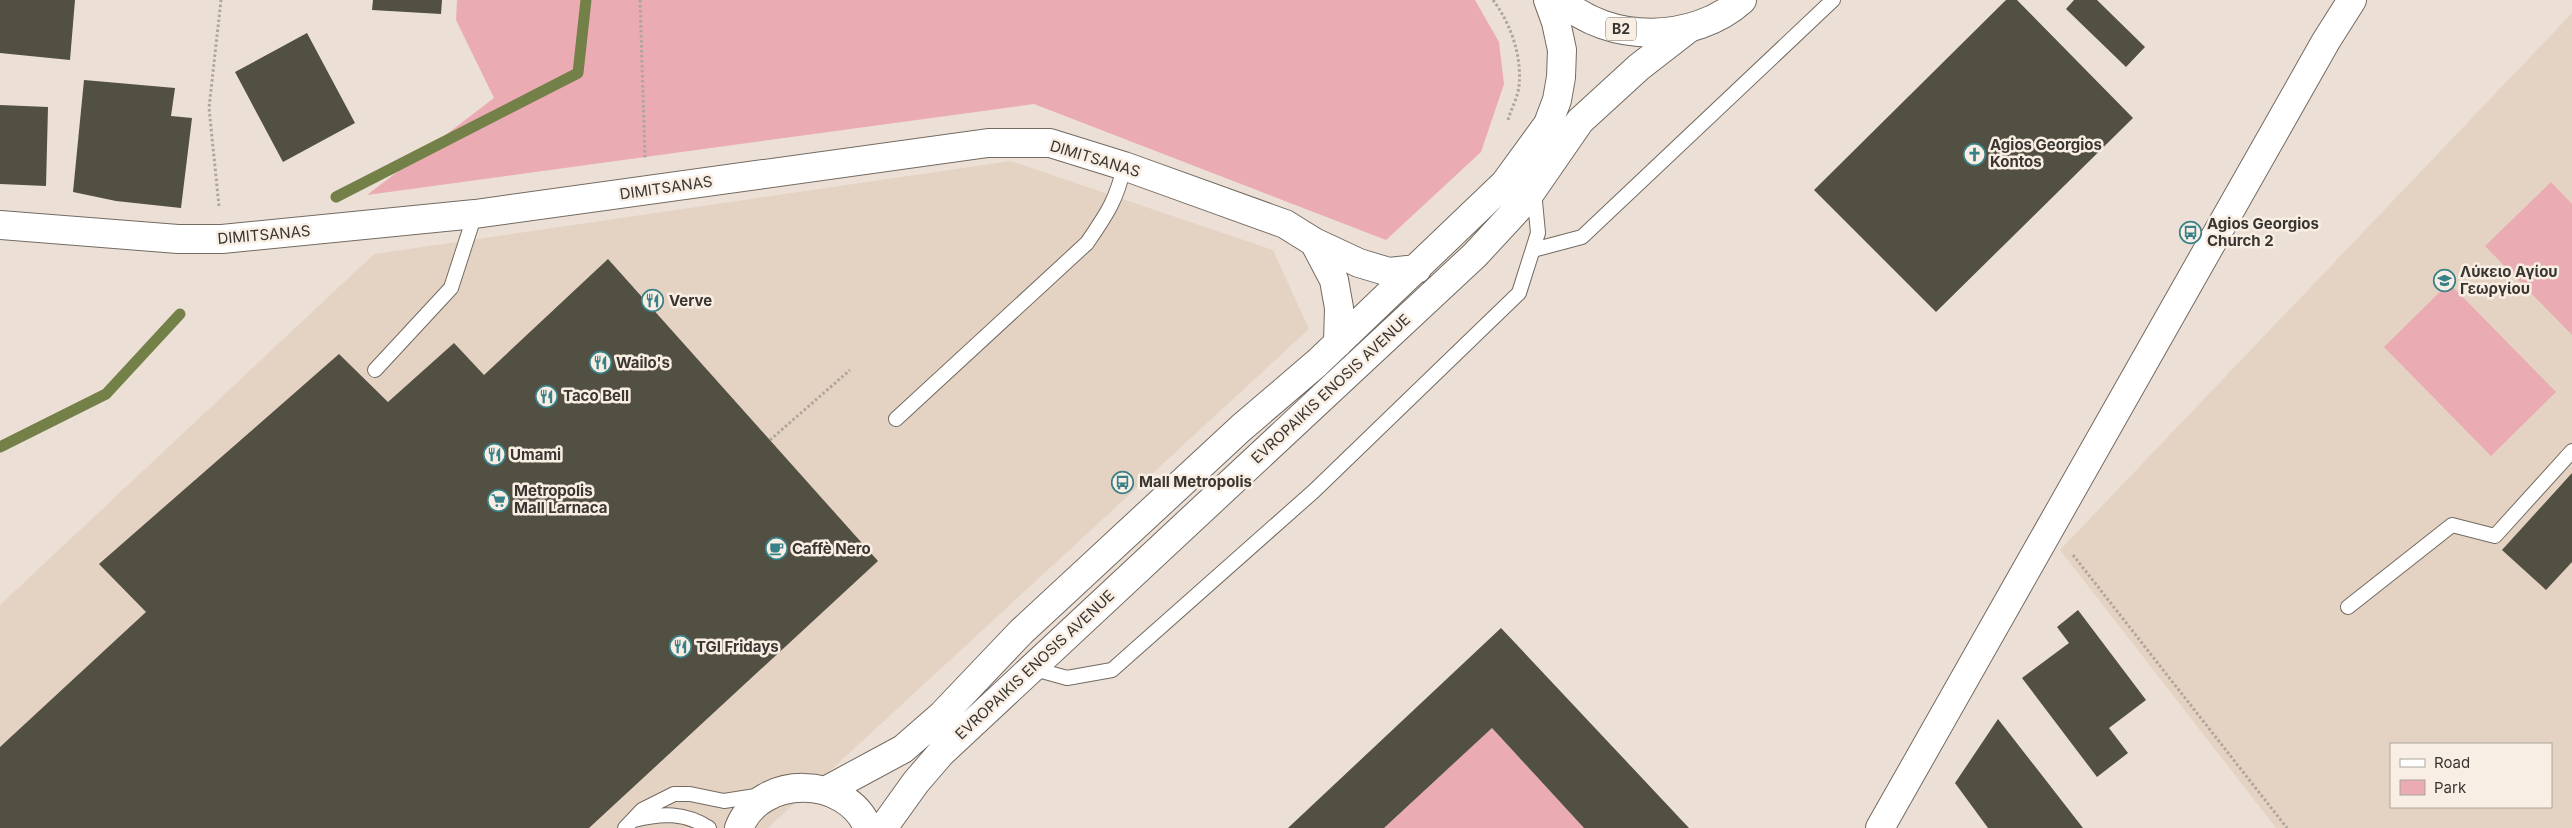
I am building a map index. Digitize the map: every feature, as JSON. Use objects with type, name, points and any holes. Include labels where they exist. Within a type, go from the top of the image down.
[{"type":"main road","name":"EVROPAIKIS ENOSIS AVENUE","points":[[827,790],[903,749],[942,715],[1021,632],[1241,428],[1338,343],[1505,183],[1548,124],[1557,100],[1562,77],[1562,50],[1556,22],[1548,0]]},
{"type":"main road","name":"B2","points":[[1561,0],[1571,9],[1608,27],[1648,34],[1688,29],[1714,19],[1742,0]]},
{"type":"main road","points":[[2326,41],[2340,0]]},
{"type":"main road","points":[[1880,828],[2326,41],[2352,0]]},
{"type":"main road","name":"EVROPAIKIS ENOSIS AVENUE","points":[[883,828],[916,782],[941,752],[1475,255],[1524,202],[1580,121],[1639,67],[1688,29]]},
{"type":"main road","name":"DIMITSANAS","points":[[0,225],[178,239],[222,240],[475,214],[988,143],[1050,143],[1124,166],[1284,224],[1314,242],[1359,263],[1389,272],[1417,269]]},
{"type":"main road","points":[[1314,242],[1334,280],[1339,308],[1338,343]]},
{"type":"main road","points":[[739,828],[756,805],[778,792],[802,786],[827,790],[850,802],[868,828]]},
{"type":"lane","points":[[1533,250],[1582,237],[1834,0]]},
{"type":"lane","points":[[896,419],[1087,244],[1110,210],[1118,192],[1124,166]]},
{"type":"lane","points":[[1031,668],[1067,678],[1112,670],[1314,492],[1520,293],[1538,233],[1533,188]]},
{"type":"lane","points":[[376,370],[451,288],[475,214]]},
{"type":"lane","points":[[2348,607],[2452,525],[2494,536],[2572,451]]},
{"type":"lane","points":[[629,824],[649,806],[674,794],[690,794],[724,801],[778,792]]},
{"type":"lane","points":[[629,824],[668,813],[693,819],[710,828]]},
{"type":"path","points":[[221,0],[209,108],[222,240]]},
{"type":"path","points":[[640,0],[646,191]]},
{"type":"path","points":[[1493,0],[1502,11],[1517,47],[1519,86],[1504,128]]},
{"type":"path","points":[[770,440],[850,370]]},
{"type":"path","points":[[2073,554],[2286,828]]},
{"type":"shaded area","name":"Λύκειο Αγίου Γεωργίου","points":[[2572,13],[2572,828],[2276,828],[2060,550]]},
{"type":"shaded area","points":[[1011,161],[1273,250],[1309,329],[768,828],[0,828],[0,605],[374,254]]},
{"type":"green space","points":[[457,0],[1475,0],[1499,42],[1504,84],[1481,152],[1386,240],[1034,104],[367,195],[494,98],[456,20]]},
{"type":"green space","points":[[2551,182],[2572,204],[2572,335],[2485,246]]},
{"type":"green space","points":[[2449,283],[2556,392],[2491,456],[2384,347]]},
{"type":"green space","points":[[1492,728],[1584,828],[1384,828]]},
{"type":"building","points":[[0,0],[75,0],[70,60],[0,53]]},
{"type":"building","points":[[373,0],[442,0],[441,14],[372,10]]},
{"type":"building","name":"Agios Georgios Kontos","points":[[2006,0],[2017,0],[2133,118],[1936,312],[1814,190]]},
{"type":"building","points":[[2074,0],[2097,0],[2145,47],[2126,67],[2066,9]]},
{"type":"building","points":[[307,33],[355,123],[283,162],[235,72]]},
{"type":"building","points":[[84,80],[175,88],[171,116],[192,118],[181,208],[116,201],[73,192]]},
{"type":"building","points":[[0,105],[48,107],[46,186],[0,184]]},
{"type":"building","name":"Metropolis Mall Larnaca","points":[[608,259],[878,561],[589,828],[0,828],[0,747],[146,612],[99,564],[339,354],[388,402],[454,343],[484,375]]},
{"type":"building","points":[[2572,473],[2572,562],[2546,590],[2502,550]]},
{"type":"building","points":[[2078,610],[2146,700],[2109,728],[2128,753],[2097,777],[2022,678],[2069,643],[2057,627]]},
{"type":"building","points":[[1501,628],[1689,828],[1584,828],[1492,728],[1384,828],[1288,828]]},
{"type":"building","points":[[1998,719],[2083,828],[1988,828],[1955,783]]},
{"type":"waterway","points":[[336,197],[578,73],[586,0]]},
{"type":"waterway","points":[[0,447],[106,394],[180,314]]},
{"type":"place","name":"Agios Georgios Kontos","points":[[1974,154]]},
{"type":"place","name":"Agios Georgios Church 2","points":[[2191,233]]},
{"type":"place","name":"Λύκειο Αγίου Γεωργίου","points":[[2444,281]]},
{"type":"place","name":"Verve","points":[[653,301]]},
{"type":"place","name":"Wailo's","points":[[600,363]]},
{"type":"place","name":"Taco Bell","points":[[547,396]]},
{"type":"place","name":"Umami","points":[[494,455]]},
{"type":"place","name":"Mall Metropolis","points":[[1123,482]]},
{"type":"place","name":"Metropolis Mall Larnaca","points":[[498,500]]},
{"type":"place","name":"Caffè Nero","points":[[776,549]]},
{"type":"place","name":"TGI Fridays","points":[[680,647]]}]
